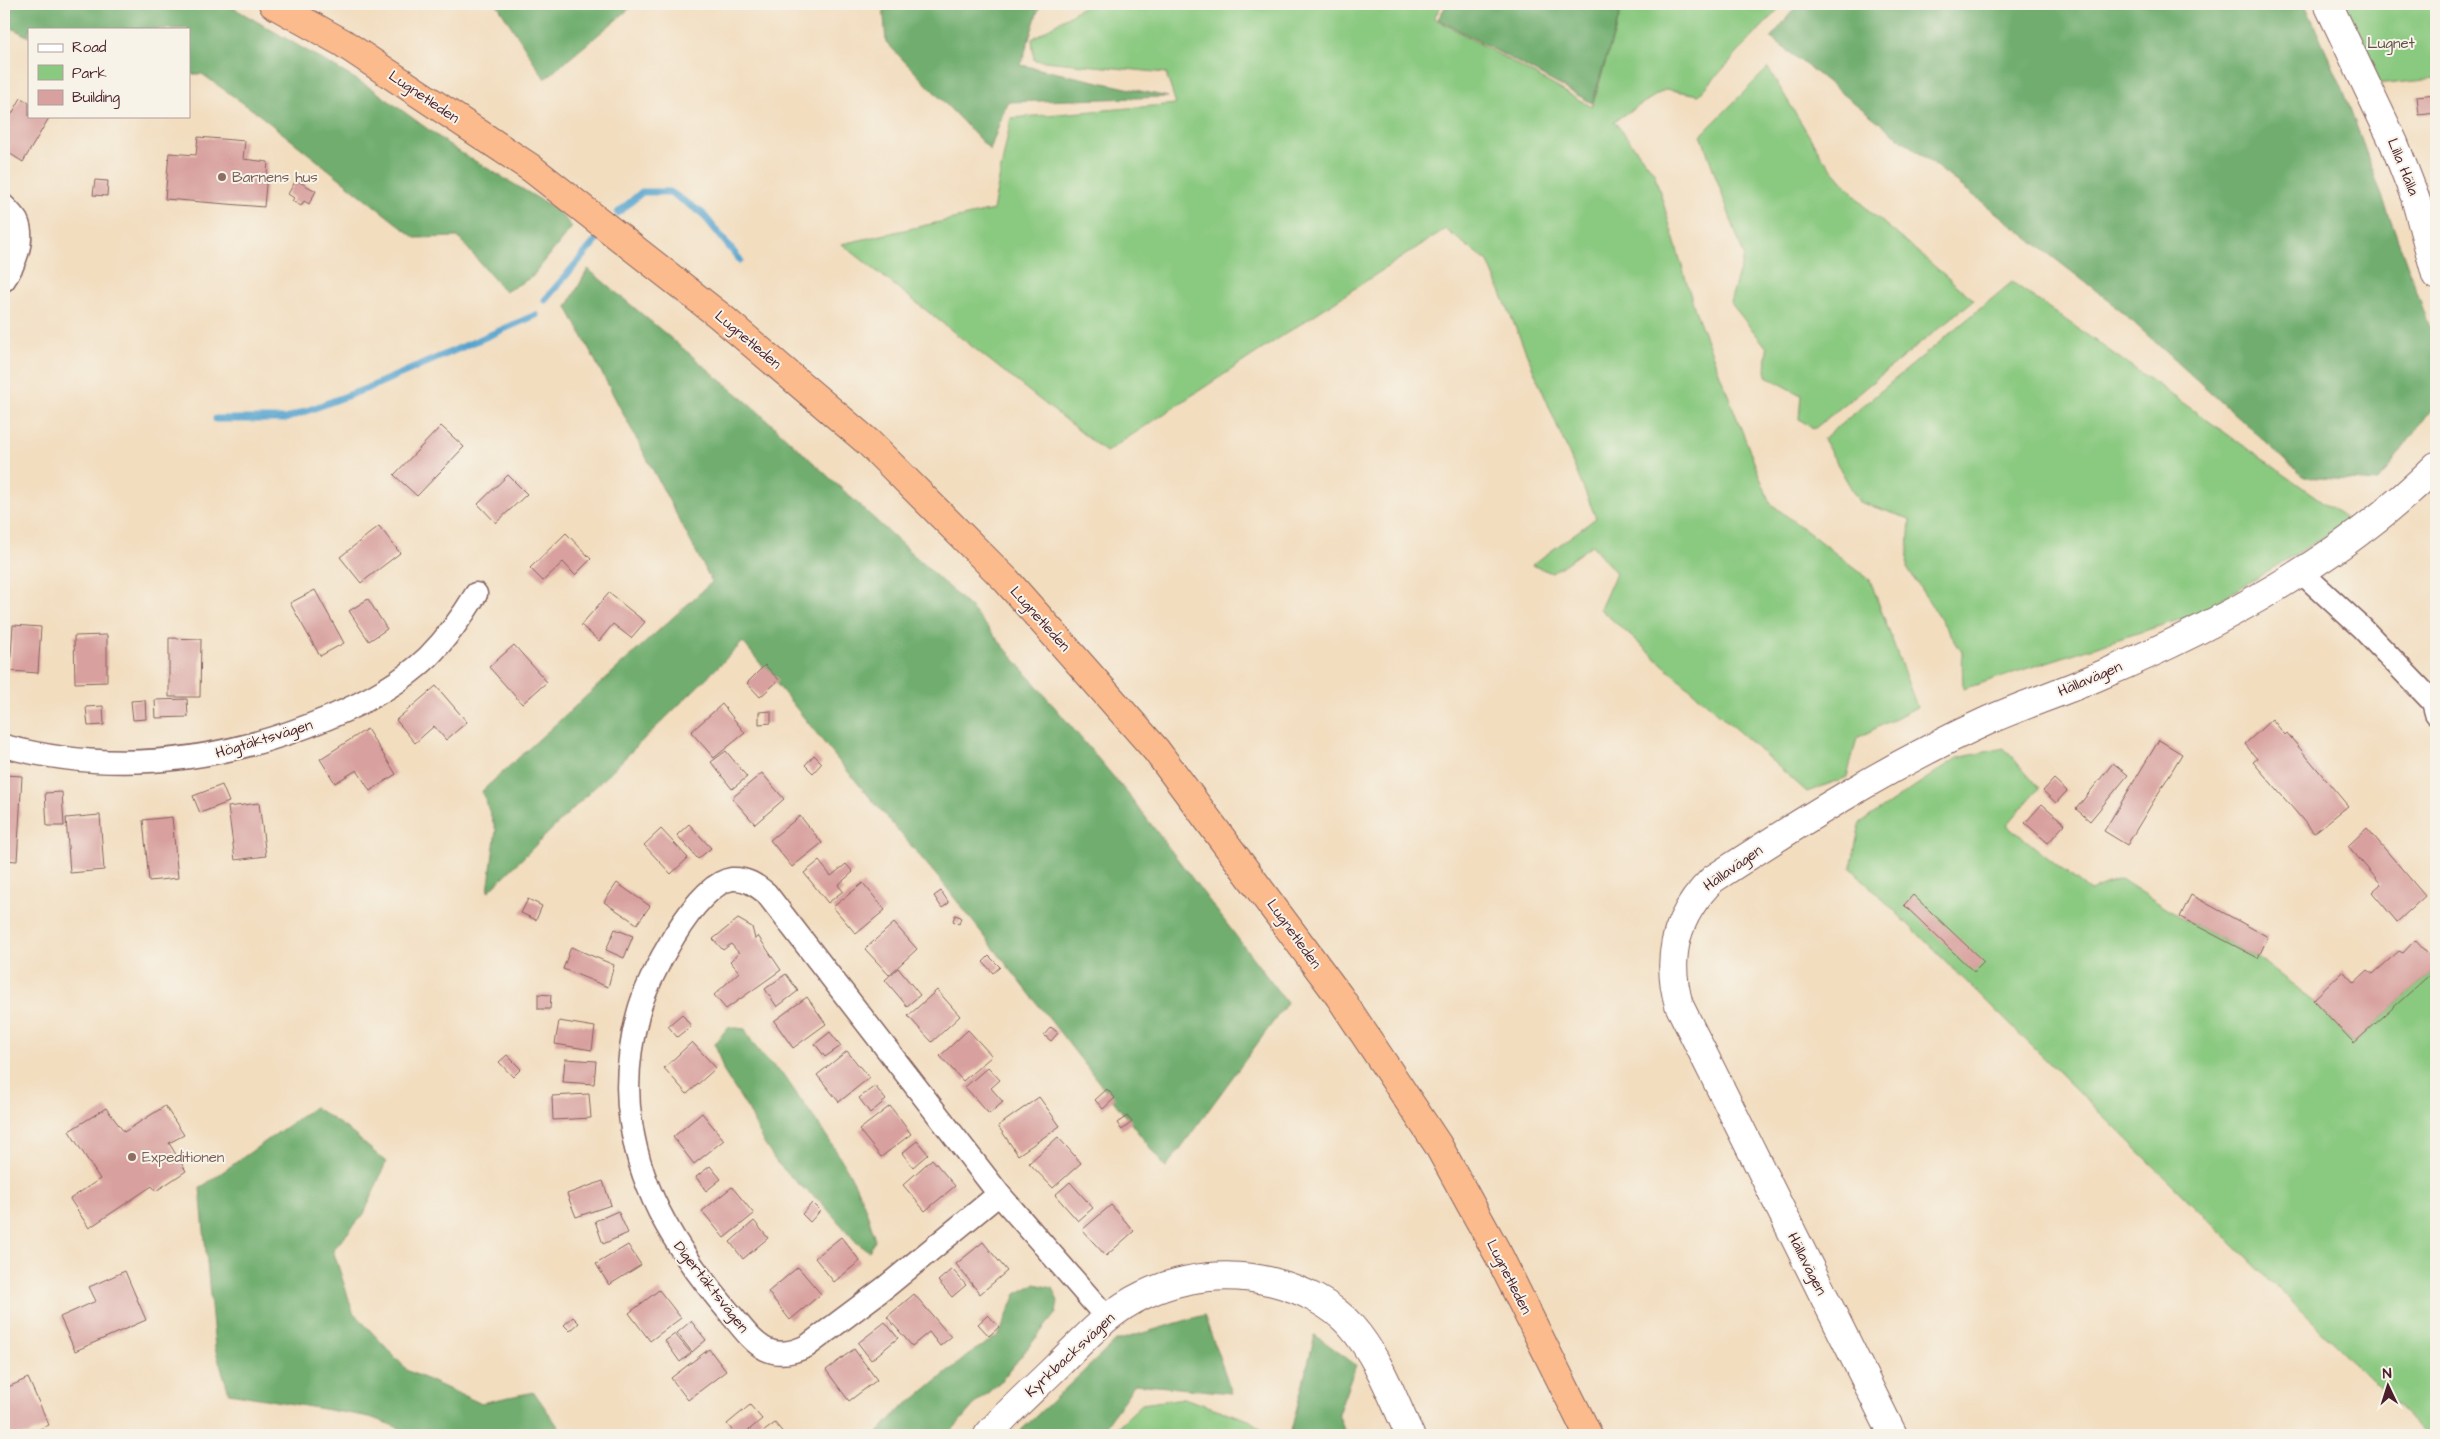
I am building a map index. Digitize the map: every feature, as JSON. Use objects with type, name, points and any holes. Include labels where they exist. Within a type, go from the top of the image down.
[{"type":"highway","name":"Lugnetleden","points":[[273,4],[343,43],[531,168],[720,316],[869,443],[1006,580],[1156,750],[1339,996],[1438,1145],[1499,1256],[1588,1435]]},
{"type":"street","name":"Lilla Hälla","points":[[2328,4],[2370,91],[2415,197],[2436,275]]},
{"type":"street","points":[[4,206],[17,221],[18,228],[18,250],[4,280]]},
{"type":"street","name":"Hällavägen","points":[[1892,1435],[1679,1005],[1673,983],[1672,960],[1680,926],[1688,908],[1712,879],[1881,774],[1989,720],[2160,649],[2265,594],[2392,508],[2436,466]]},
{"type":"street","points":[[2300,571],[2362,628],[2433,702],[2436,713]]},
{"type":"street","name":"Högtäktsvägen","points":[[4,746],[32,754],[76,760],[148,762],[211,755],[250,746],[298,730],[343,711],[384,690],[407,675],[438,646],[459,622],[476,594]]},
{"type":"street","name":"Digertäktsvägen","points":[[999,1194],[888,1286],[807,1346],[781,1354],[768,1352],[758,1345],[700,1277],[671,1236],[652,1199],[638,1160],[630,1122],[628,1084],[631,1048],[638,1013],[649,981],[665,950],[700,900],[717,885],[731,879],[751,882],[766,893],[999,1194],[1107,1318]]},
{"type":"street","name":"Kyrkbacksvägen","points":[[988,1435],[1107,1318],[1132,1301],[1177,1283],[1206,1277],[1240,1276],[1280,1284],[1301,1291],[1338,1314],[1359,1335],[1410,1435]]},
{"type":"green space","points":[[4,4],[227,4],[374,90],[458,151],[556,209],[572,227],[532,277],[505,292],[458,237],[415,238],[257,113],[202,74],[190,74],[190,28],[28,28],[28,36],[4,24]]},
{"type":"green space","points":[[497,4],[635,4],[545,79]]},
{"type":"green space","points":[[883,4],[1040,4],[1021,65],[1168,97],[1007,102],[990,150],[886,42]]},
{"type":"green space","points":[[1087,4],[1442,4],[1434,18],[1592,107],[1623,4],[1783,4],[1699,95],[1666,89],[1614,121],[1654,172],[1695,310],[1770,503],[1870,580],[1917,707],[1857,738],[1847,777],[1807,792],[1600,609],[1616,573],[1592,545],[1552,573],[1532,565],[1596,518],[1488,262],[1445,229],[1106,452],[842,244],[993,210],[1011,118],[1176,104],[1166,73],[1034,60],[1032,39]]},
{"type":"green space","points":[[1447,4],[1623,4],[1592,103],[1438,19]]},
{"type":"green space","points":[[1798,4],[2305,4],[2343,89],[2436,344],[2436,403],[2378,482],[2304,477],[2112,303],[1771,38]]},
{"type":"green space","name":"Lugnet","points":[[2329,4],[2436,4],[2436,79],[2365,86]]},
{"type":"green space","points":[[1768,68],[1822,157],[1866,208],[1974,300],[1814,429],[1799,419],[1801,395],[1766,376],[1767,348],[1730,302],[1744,256],[1701,135]]},
{"type":"green space","points":[[588,269],[753,407],[972,609],[1128,794],[1287,1003],[1166,1168],[942,882],[838,760],[743,642],[488,892],[496,830],[482,791],[712,582],[567,307]]},
{"type":"green space","points":[[2012,282],[2350,521],[2197,614],[1963,689],[1962,652],[1907,568],[1910,519],[1859,502],[1823,439]]},
{"type":"green space","points":[[2004,748],[2039,788],[2007,825],[2090,891],[2121,879],[2180,917],[2258,958],[2313,1000],[2354,1043],[2436,969],[2436,1435],[2427,1435],[1851,868],[1860,823],[1957,758]]},
{"type":"green space","points":[[728,1027],[745,1029],[761,1054],[782,1073],[824,1132],[849,1173],[869,1218],[875,1241],[869,1251],[857,1243],[821,1202],[797,1183],[777,1163],[763,1142],[749,1111],[724,1072],[715,1044]]},
{"type":"green space","points":[[314,1107],[346,1128],[386,1162],[364,1214],[333,1250],[353,1312],[408,1371],[480,1403],[534,1392],[564,1435],[418,1435],[370,1417],[229,1393],[215,1348],[200,1188]]},
{"type":"green space","points":[[1035,1284],[1052,1288],[1058,1301],[1056,1313],[1001,1381],[973,1406],[948,1435],[876,1435],[901,1408],[972,1352],[999,1335],[1016,1294]]},
{"type":"green space","points":[[1204,1315],[1232,1393],[1135,1384],[1099,1435],[1016,1435],[1116,1341]]},
{"type":"green space","points":[[1315,1335],[1356,1365],[1338,1414],[1346,1435],[1290,1435]]},
{"type":"green space","points":[[1184,1398],[1249,1420],[1270,1435],[1113,1435],[1115,1429],[1142,1404]]},
{"type":"building","points":[[2436,94],[2436,113],[2419,115],[2417,96]]},
{"type":"building","points":[[21,98],[28,102],[28,118],[49,118],[23,162],[4,150],[4,128]]},
{"type":"building","points":[[198,137],[245,141],[243,159],[268,162],[264,207],[165,199],[169,153],[196,155]]},
{"type":"building","points":[[95,180],[108,181],[107,196],[93,195]]},
{"type":"building","points":[[296,180],[316,191],[309,204],[304,201],[301,206],[292,201],[294,198],[288,194]]},
{"type":"building","points":[[441,426],[464,447],[417,496],[394,475]]},
{"type":"building","points":[[508,475],[527,494],[496,523],[478,504]]},
{"type":"building","points":[[379,526],[400,553],[361,583],[340,557]]},
{"type":"building","points":[[566,533],[591,559],[575,575],[563,562],[543,581],[530,568]]},
{"type":"building","points":[[315,590],[344,643],[320,656],[290,603]]},
{"type":"building","points":[[609,593],[645,622],[631,638],[613,624],[599,641],[581,625]]},
{"type":"building","points":[[368,599],[387,629],[369,641],[349,611]]},
{"type":"building","points":[[13,625],[41,627],[38,673],[10,671]]},
{"type":"building","points":[[107,635],[107,682],[75,683],[74,636]]},
{"type":"building","points":[[169,638],[201,639],[200,697],[169,697]]},
{"type":"building","points":[[514,645],[547,682],[522,704],[489,667]]},
{"type":"building","points":[[765,665],[779,680],[760,697],[747,683]]},
{"type":"building","points":[[436,686],[467,722],[446,740],[434,726],[415,743],[396,720]]},
{"type":"building","points":[[187,699],[188,717],[156,718],[155,700]]},
{"type":"building","points":[[145,700],[146,719],[133,720],[131,701]]},
{"type":"building","points":[[722,704],[745,733],[714,758],[691,732]]},
{"type":"building","points":[[103,706],[104,725],[88,726],[86,707]]},
{"type":"building","points":[[771,711],[771,723],[759,724],[759,712]]},
{"type":"building","points":[[2272,719],[2285,735],[2287,733],[2348,806],[2314,833],[2253,762],[2257,759],[2245,744]]},
{"type":"building","points":[[367,729],[396,774],[370,791],[357,770],[335,783],[320,759]]},
{"type":"building","points":[[2159,740],[2182,754],[2127,845],[2104,831]]},
{"type":"building","points":[[726,751],[747,777],[732,789],[711,762]]},
{"type":"building","points":[[814,755],[822,763],[813,773],[805,765]]},
{"type":"building","points":[[2113,763],[2128,775],[2090,821],[2076,809]]},
{"type":"building","points":[[762,773],[784,799],[755,824],[732,798]]},
{"type":"building","points":[[4,775],[22,776],[17,861],[4,860]]},
{"type":"building","points":[[2054,779],[2067,791],[2056,803],[2043,791]]},
{"type":"building","points":[[222,785],[229,802],[200,813],[193,796]]},
{"type":"building","points":[[62,792],[64,826],[47,826],[45,793]]},
{"type":"building","points":[[259,803],[266,856],[235,860],[228,807]]},
{"type":"building","points":[[2042,804],[2065,824],[2048,843],[2025,823]]},
{"type":"building","points":[[100,815],[104,870],[70,873],[66,818]]},
{"type":"building","points":[[800,816],[822,843],[792,867],[770,840]]},
{"type":"building","points":[[172,817],[178,878],[149,881],[143,820]]},
{"type":"building","points":[[689,824],[711,848],[698,859],[677,835]]},
{"type":"building","points":[[2367,828],[2425,896],[2397,922],[2372,892],[2381,884],[2348,846]]},
{"type":"building","points":[[661,829],[688,858],[671,874],[644,845]]},
{"type":"building","points":[[819,861],[831,876],[846,864],[853,872],[838,885],[843,891],[828,903],[804,873]]},
{"type":"building","points":[[617,883],[650,906],[637,924],[604,902]]},
{"type":"building","points":[[863,883],[885,910],[856,934],[833,907]]},
{"type":"building","points":[[941,891],[949,903],[942,908],[934,896]]},
{"type":"building","points":[[1913,895],[1984,962],[1974,972],[1904,905]]},
{"type":"building","points":[[2191,895],[2268,937],[2258,958],[2180,917]]},
{"type":"building","points":[[528,899],[542,906],[536,920],[521,913]]},
{"type":"building","points":[[955,915],[961,917],[959,924],[953,921]]},
{"type":"building","points":[[738,919],[752,927],[755,939],[758,936],[781,970],[726,1009],[714,995],[739,972],[730,961],[739,953],[731,944],[723,950],[713,939]]},
{"type":"building","points":[[894,923],[917,949],[889,975],[865,949]]},
{"type":"building","points":[[615,929],[633,936],[624,958],[606,950]]},
{"type":"building","points":[[2415,940],[2436,963],[2436,969],[2354,1043],[2313,1000],[2343,971],[2354,983],[2368,970],[2373,974],[2399,951],[2403,953]]},
{"type":"building","points":[[571,947],[614,965],[608,987],[563,969]]},
{"type":"building","points":[[989,956],[1000,967],[993,973],[983,962]]},
{"type":"building","points":[[898,968],[920,995],[907,1006],[885,980]]},
{"type":"building","points":[[786,974],[798,991],[777,1007],[765,989]]},
{"type":"building","points":[[937,990],[960,1016],[932,1042],[908,1016]]},
{"type":"building","points":[[538,994],[551,995],[550,1009],[538,1009]]},
{"type":"building","points":[[807,997],[826,1024],[793,1048],[774,1021]]},
{"type":"building","points":[[682,1014],[691,1026],[677,1037],[668,1026]]},
{"type":"building","points":[[559,1021],[595,1027],[592,1050],[555,1044]]},
{"type":"building","points":[[1051,1027],[1058,1033],[1051,1041],[1044,1035]]},
{"type":"building","points":[[968,1030],[992,1056],[963,1081],[940,1056]]},
{"type":"building","points":[[830,1032],[841,1046],[825,1057],[815,1044]]},
{"type":"building","points":[[692,1042],[716,1068],[687,1094],[664,1068]]},
{"type":"building","points":[[847,1051],[869,1078],[839,1102],[817,1075]]},
{"type":"building","points":[[507,1055],[521,1069],[513,1077],[499,1062]]},
{"type":"building","points":[[565,1059],[596,1061],[594,1084],[563,1082]]},
{"type":"building","points":[[988,1067],[1000,1080],[991,1088],[1003,1102],[989,1114],[965,1087]]},
{"type":"building","points":[[875,1086],[886,1100],[870,1113],[859,1098]]},
{"type":"building","points":[[1107,1089],[1115,1098],[1103,1109],[1095,1100]]},
{"type":"building","points":[[589,1094],[591,1118],[553,1120],[552,1096]]},
{"type":"building","points":[[1039,1097],[1060,1126],[1018,1155],[998,1126]]},
{"type":"building","name":"Expeditionen","points":[[165,1106],[184,1135],[169,1143],[186,1171],[156,1191],[152,1186],[89,1228],[70,1199],[100,1179],[69,1131],[106,1108],[124,1132]]},
{"type":"building","points":[[890,1106],[911,1134],[881,1157],[859,1130]]},
{"type":"building","points":[[702,1113],[724,1140],[694,1164],[673,1137]]},
{"type":"building","points":[[1127,1116],[1132,1122],[1122,1130],[1117,1123]]},
{"type":"building","points":[[1058,1137],[1081,1163],[1053,1188],[1029,1163]]},
{"type":"building","points":[[917,1141],[928,1154],[913,1167],[902,1153]]},
{"type":"building","points":[[932,1159],[955,1186],[925,1211],[903,1185]]},
{"type":"building","points":[[710,1166],[721,1179],[706,1191],[696,1177]]},
{"type":"building","points":[[603,1181],[611,1205],[576,1217],[567,1194]]},
{"type":"building","points":[[1070,1182],[1093,1208],[1078,1221],[1055,1195]]},
{"type":"building","points":[[732,1187],[754,1214],[724,1238],[702,1211]]},
{"type":"building","points":[[812,1203],[820,1211],[810,1222],[802,1214]]},
{"type":"building","points":[[1111,1205],[1134,1231],[1106,1256],[1082,1230]]},
{"type":"building","points":[[618,1211],[628,1233],[603,1244],[595,1221]]},
{"type":"building","points":[[754,1221],[768,1238],[743,1259],[730,1242]]},
{"type":"building","points":[[841,1237],[860,1261],[834,1282],[815,1258]]},
{"type":"building","points":[[983,1242],[1007,1271],[980,1294],[956,1264]]},
{"type":"building","points":[[628,1245],[641,1265],[609,1285],[596,1264]]},
{"type":"building","points":[[798,1267],[821,1294],[790,1320],[768,1292]]},
{"type":"building","points":[[952,1269],[966,1285],[952,1297],[938,1281]]},
{"type":"building","points":[[125,1271],[146,1320],[75,1351],[60,1317],[96,1301],[89,1287]]},
{"type":"building","points":[[659,1290],[681,1318],[650,1341],[629,1313]]},
{"type":"building","points":[[914,1294],[951,1337],[940,1346],[929,1332],[912,1346],[887,1317]]},
{"type":"building","points":[[988,1315],[999,1327],[989,1336],[978,1324]]},
{"type":"building","points":[[573,1317],[579,1323],[570,1331],[564,1325]]},
{"type":"building","points":[[691,1321],[706,1340],[692,1352],[677,1333]]},
{"type":"building","points":[[885,1322],[898,1338],[871,1360],[858,1343]]},
{"type":"building","points":[[675,1334],[691,1353],[680,1362],[665,1341]]},
{"type":"building","points":[[709,1349],[726,1371],[688,1400],[671,1378]]},
{"type":"building","points":[[854,1349],[877,1380],[849,1401],[826,1370]]},
{"type":"building","points":[[28,1378],[49,1425],[27,1435],[7,1435],[4,1428],[4,1389]]},
{"type":"building","points":[[750,1405],[762,1419],[743,1435],[736,1435],[727,1424]]},
{"type":"building","points":[[775,1423],[785,1435],[759,1435]]},
{"type":"waterway","points":[[618,213],[642,192],[670,192],[702,213],[740,260]]},
{"type":"waterway","points":[[545,300],[599,237]]},
{"type":"waterway","points":[[216,419],[285,419],[368,388],[536,315]]},
{"type":"place","name":"Barnens hus","points":[[222,177]]},
{"type":"place","name":"Expeditionen","points":[[132,1157]]}]
